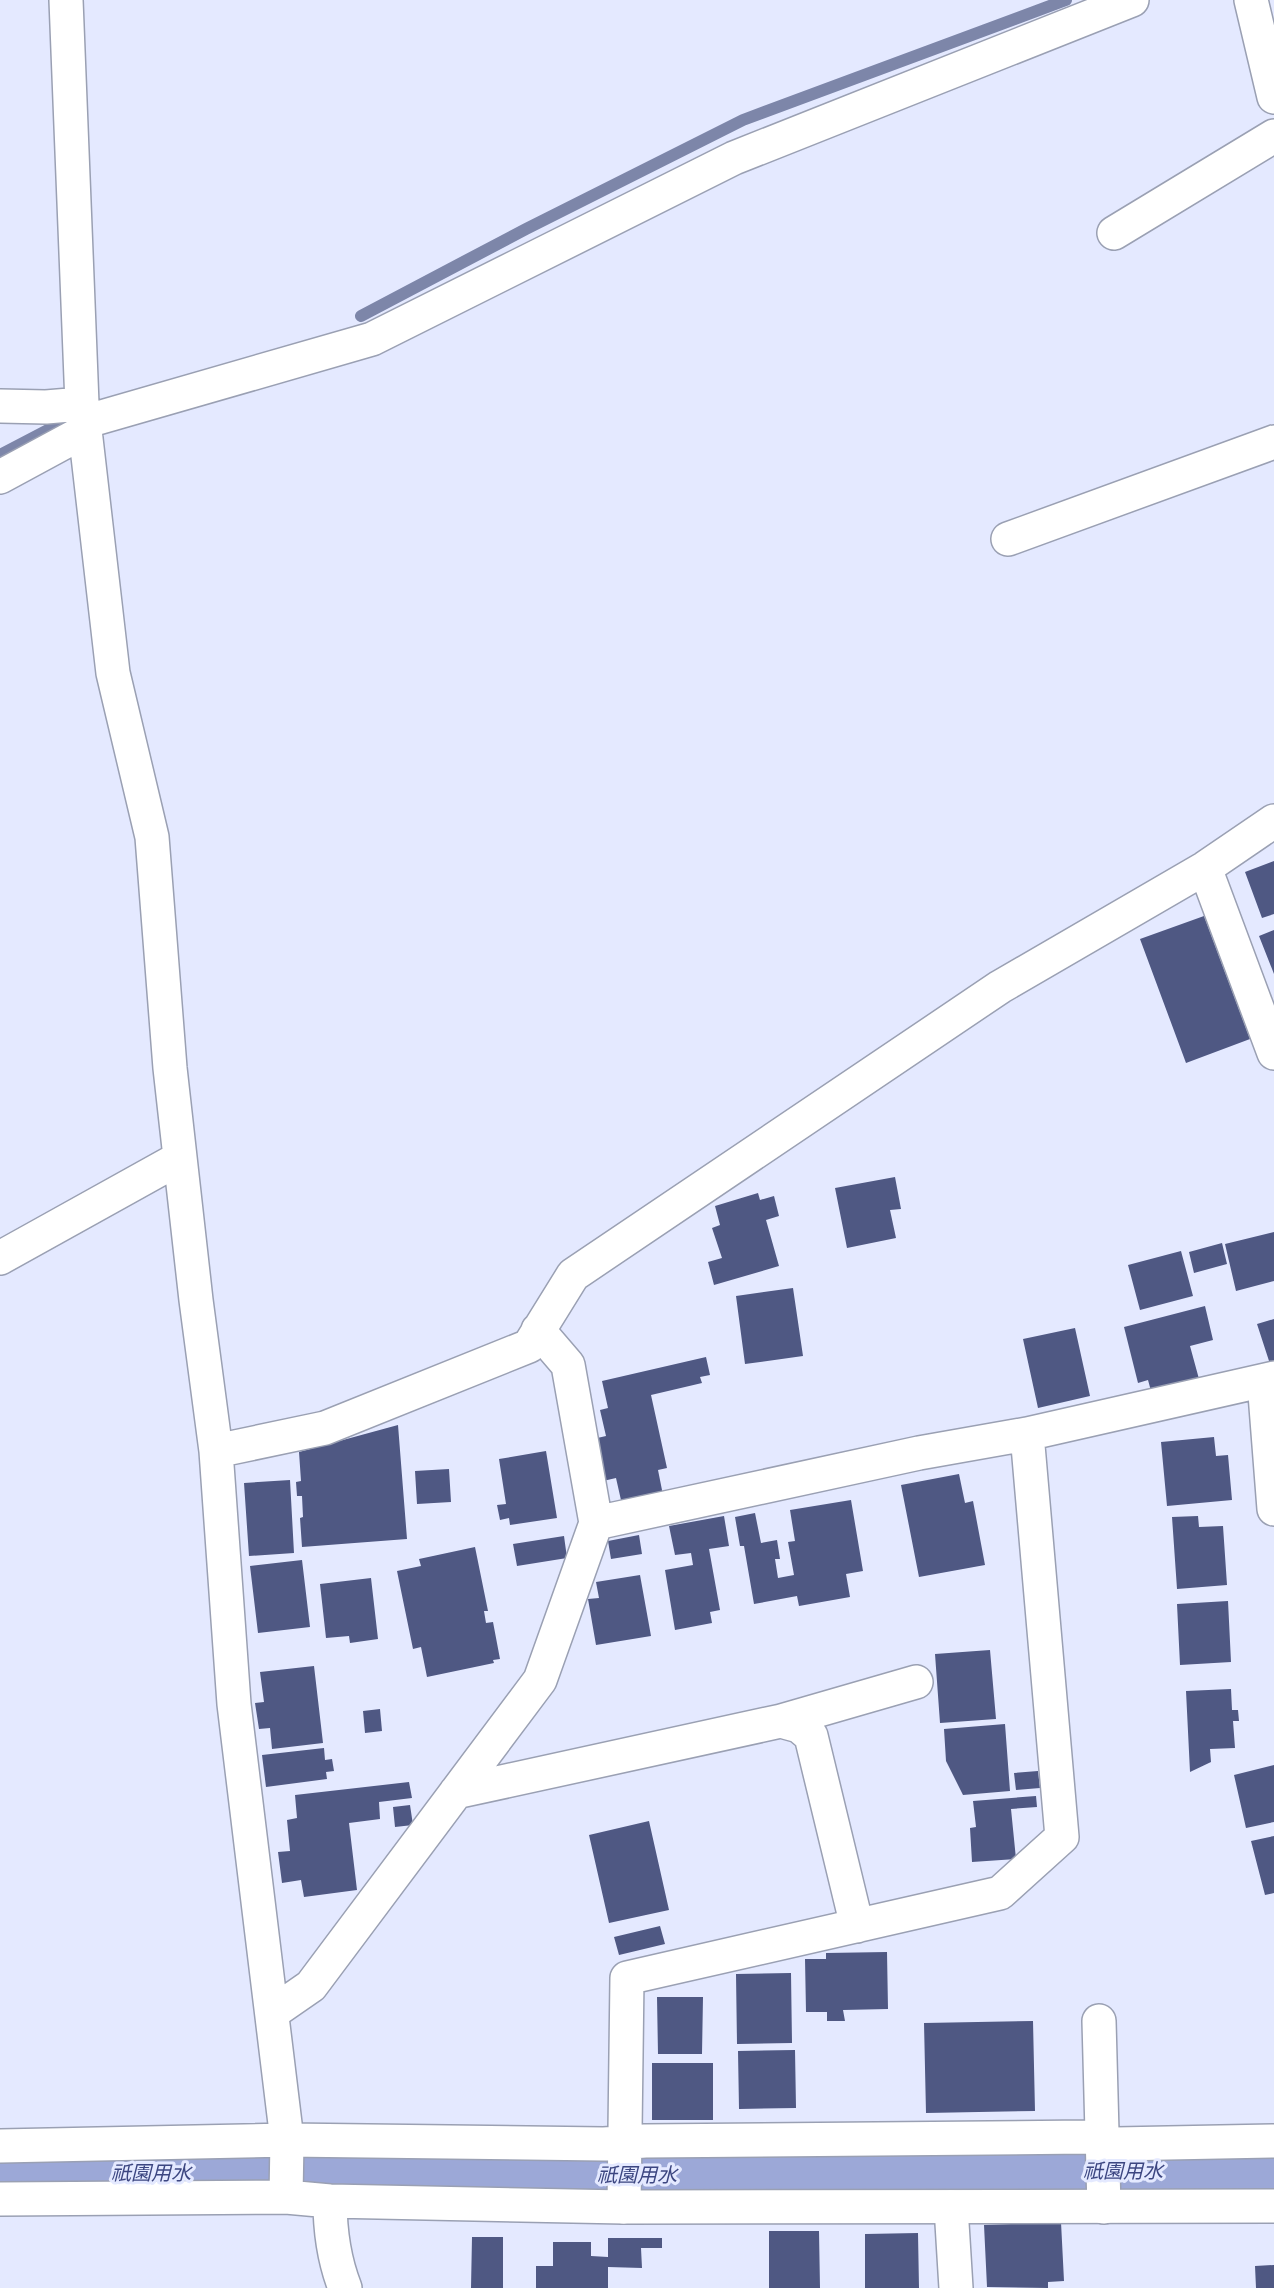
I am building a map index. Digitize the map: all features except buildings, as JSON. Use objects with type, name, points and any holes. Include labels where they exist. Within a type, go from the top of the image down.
[{"type":"street","points":[[66,0],[83,419],[113,673],[152,837],[170,1068],[216,1451],[234,1704],[287,2146],[286,2191]]},
{"type":"street","points":[[0,477],[83,419],[372,339],[734,158],[1132,0]]},
{"type":"street","points":[[1251,0],[1274,97]]},
{"type":"street","points":[[1114,233],[1274,136]]},
{"type":"street","points":[[0,406],[46,407],[83,419]]},
{"type":"street","points":[[1008,539],[1274,442]]},
{"type":"street","points":[[216,1451],[325,1428],[529,1346],[573,1275],[1000,987],[1204,868],[1274,821]]},
{"type":"street","points":[[1204,868],[1263,994],[1274,1053]]},
{"type":"street","points":[[0,1258],[180,1158]]},
{"type":"street","points":[[272,2013],[310,1986],[540,1680],[596,1522],[568,1365],[538,1330]]},
{"type":"street","points":[[596,1522],[919,1453],[1027,1434],[1269,1379],[1274,1509]]},
{"type":"street","points":[[625,2202],[627,1978],[1000,1893],[1062,1836],[1027,1434]]},
{"type":"street","points":[[456,1792],[781,1721],[916,1682]]},
{"type":"street","points":[[781,1721],[799,1726],[811,1736],[857,1926]]},
{"type":"street","points":[[1099,2021],[1103,2196]]},
{"type":"street","points":[[0,2146],[604,2144],[625,2148],[1088,2137],[1102,2147],[1116,2144],[1274,2141]]},
{"type":"street","points":[[0,2199],[286,2191],[330,2201],[625,2202],[951,2207],[1103,2196],[1274,2206]]},
{"type":"street","points":[[330,2201],[330,2231],[339,2274],[345,2288]]},
{"type":"street","points":[[951,2207],[956,2288]]},
{"type":"waterway","points":[[361,316],[526,229],[743,120],[1066,0]]},
{"type":"waterway","points":[[0,455],[67,420]]},
{"type":"waterway","name":"祇園用水","points":[[0,2173],[796,2173],[1274,2170]]}]
